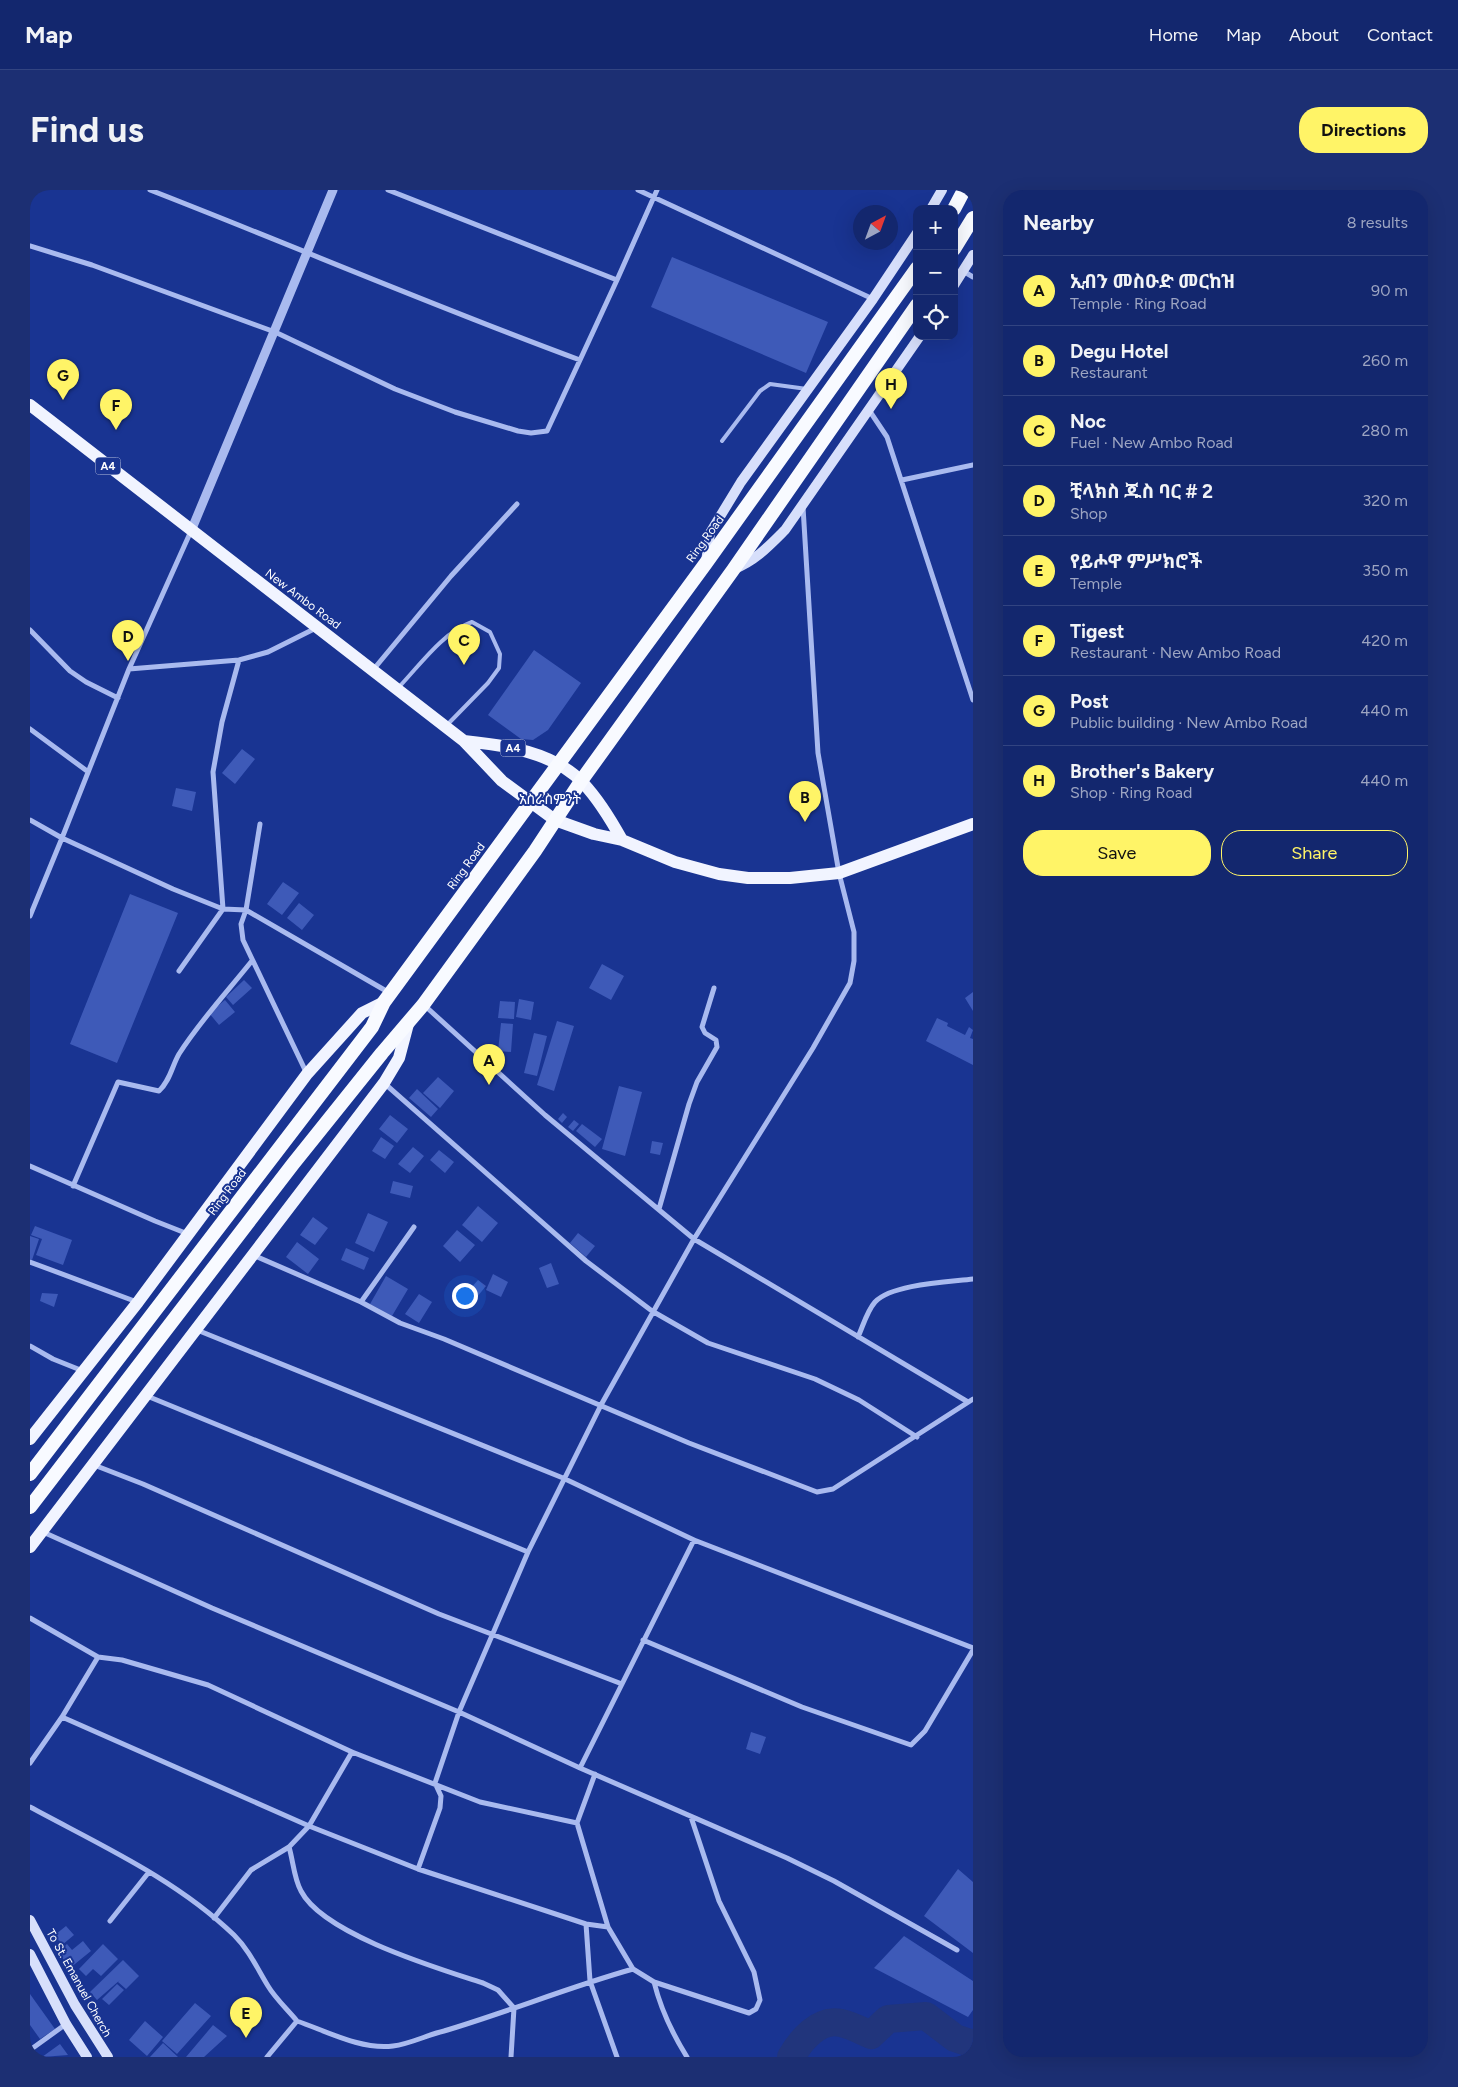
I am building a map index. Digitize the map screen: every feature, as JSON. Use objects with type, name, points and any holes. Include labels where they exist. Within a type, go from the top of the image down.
[{"type":"highway","points":[[956,205],[964,190]]},
{"type":"highway","points":[[958,242],[973,218]]},
{"type":"highway","name":"Ring Road","points":[[30,1474],[372,1027],[388,998],[529,802],[559,765],[706,563],[913,274]]},
{"type":"highway","points":[[30,1507],[293,1164],[423,1005],[733,570],[913,311]]},
{"type":"main road","points":[[933,205],[942,190]]},
{"type":"main road","points":[[706,563],[710,532],[721,513],[807,389],[873,299],[913,239]]},
{"type":"main road","points":[[958,278],[973,255]]},
{"type":"main road","points":[[733,570],[763,553],[785,530],[803,507],[917,340]]},
{"type":"main road","name":"New Ambo Road","points":[[30,405],[446,726],[464,741],[502,781],[555,820],[594,834],[622,840],[675,862],[719,874],[748,878],[790,878],[839,873],[973,824]]},
{"type":"main road","name":"A4","points":[[464,741],[496,744],[519,750],[559,765]]},
{"type":"main road","points":[[559,765],[581,781],[596,798],[622,840]]},
{"type":"main road","points":[[30,1439],[138,1302],[307,1074],[362,1013],[388,998]]},
{"type":"main road","points":[[30,1547],[384,1083],[399,1058],[408,1024]]},
{"type":"main road","name":"To St. Emanuel Cherch","points":[[30,1920],[75,2005],[108,2057]]},
{"type":"main road","points":[[30,1954],[66,2024],[87,2057]]},
{"type":"street","points":[[150,190],[308,252],[466,318],[580,360]]},
{"type":"street","points":[[30,916],[129,669],[191,531],[333,190]]},
{"type":"street","points":[[388,190],[617,280]]},
{"type":"street","points":[[638,190],[873,299]]},
{"type":"street","points":[[30,246],[92,265],[275,332],[395,389],[455,412],[531,433],[542,433],[550,428],[657,190]]},
{"type":"street","points":[[964,270],[973,277]]},
{"type":"street","points":[[869,410],[887,437],[973,700]]},
{"type":"street","points":[[902,480],[973,465]]},
{"type":"street","points":[[373,670],[451,576],[517,504]]},
{"type":"street","points":[[418,1869],[440,1808],[441,1796],[435,1783],[459,1712],[528,1552],[563,1478],[652,1311],[694,1238],[813,1048],[850,983],[854,961],[854,932],[839,873],[818,753],[803,507]]},
{"type":"street","points":[[129,669],[239,660],[268,652],[318,627]]},
{"type":"street","points":[[30,630],[70,671],[86,682],[118,698]]},
{"type":"street","points":[[179,971],[223,909],[214,772],[222,722],[239,660]]},
{"type":"street","points":[[30,728],[87,771]]},
{"type":"street","points":[[30,820],[62,838],[173,889],[223,909],[246,910],[388,998]]},
{"type":"street","points":[[260,824],[246,910],[241,924],[243,940],[251,962],[307,1074]]},
{"type":"street","points":[[73,1186],[118,1082],[160,1091],[166,1086],[178,1055],[201,1023],[251,962]]},
{"type":"street","points":[[659,1209],[697,1082],[717,1047],[716,1040],[705,1033],[702,1027],[714,988]]},
{"type":"street","points":[[253,1254],[362,1302],[400,1323],[444,1339],[689,1443],[817,1492],[833,1489],[917,1437],[970,1400],[858,1337],[694,1238],[545,1116],[423,1005]]},
{"type":"street","points":[[384,1083],[586,1261],[652,1311],[708,1342],[815,1379],[859,1400],[917,1437]]},
{"type":"street","points":[[30,1166],[189,1234]]},
{"type":"street","points":[[362,1302],[414,1227]]},
{"type":"street","points":[[30,1262],[138,1302]]},
{"type":"street","points":[[858,1337],[875,1302],[884,1295],[904,1289],[973,1279]]},
{"type":"street","points":[[196,1329],[563,1478],[694,1540],[973,1649],[925,1730],[911,1745],[802,1707],[643,1640]]},
{"type":"street","points":[[30,1346],[53,1359],[83,1371]]},
{"type":"street","points":[[146,1395],[528,1552]]},
{"type":"street","points":[[92,1465],[143,1484],[492,1636],[622,1684]]},
{"type":"street","points":[[43,1532],[212,1608],[459,1712],[580,1768],[787,1858],[834,1881],[957,1950]]},
{"type":"street","points":[[580,1768],[694,1540]]},
{"type":"street","points":[[30,1618],[98,1657],[122,1660],[208,1686],[352,1752],[480,1802],[577,1823]]},
{"type":"street","points":[[30,1763],[62,1717],[98,1657]]},
{"type":"street","points":[[62,1717],[310,1826],[418,1869],[586,1924],[608,1927]]},
{"type":"street","points":[[214,1918],[250,1870],[289,1847],[310,1826],[352,1752]]},
{"type":"street","points":[[595,1774],[577,1823],[608,1927],[633,1969],[654,1982],[749,2013],[756,2009],[760,2000],[754,1972],[719,1901],[691,1817]]},
{"type":"street","points":[[30,1807],[149,1872],[214,1918],[234,1936],[255,1960],[268,1987],[297,2021],[343,2037],[370,2044],[392,2046],[514,2008],[590,1981],[633,1969]]},
{"type":"street","points":[[289,1847],[300,1891],[309,1902],[336,1924],[368,1942],[498,1990],[514,2008],[511,2057]]},
{"type":"street","points":[[110,1921],[149,1872]]},
{"type":"street","points":[[586,1924],[590,1981],[617,2057]]},
{"type":"street","points":[[654,1982],[661,2008],[671,2032],[687,2057]]},
{"type":"street","points":[[267,2057],[297,2021]]},
{"type":"street","points":[[30,2050],[66,2024]]},
{"type":"lane","points":[[722,440],[760,391],[770,384],[807,389]]},
{"type":"lane","points":[[398,689],[447,636],[459,627],[472,622],[490,632],[500,654],[499,668],[488,683],[446,726]]},
{"type":"building","points":[[672,257],[828,322],[806,373],[651,307]]},
{"type":"building","points":[[534,650],[581,683],[548,730],[533,740],[521,739],[488,715]]},
{"type":"building","points":[[242,749],[255,759],[235,784],[222,773]]},
{"type":"building","points":[[176,788],[196,792],[192,811],[172,806]]},
{"type":"building","points":[[283,882],[299,893],[282,915],[267,904]]},
{"type":"building","points":[[130,894],[178,913],[117,1063],[70,1044]]},
{"type":"building","points":[[299,903],[314,915],[302,930],[287,918]]},
{"type":"building","points":[[602,964],[624,976],[611,1000],[589,988]]},
{"type":"building","points":[[244,980],[252,988],[233,1005],[226,997]]},
{"type":"building","points":[[973,992],[973,1011],[965,998]]},
{"type":"building","points":[[519,999],[534,1002],[531,1020],[516,1017]]},
{"type":"building","points":[[225,1000],[235,1012],[219,1025],[209,1013]]},
{"type":"building","points":[[500,1001],[515,1002],[514,1019],[498,1018]]},
{"type":"building","points":[[937,1018],[948,1023],[947,1026],[965,1035],[969,1027],[973,1030],[970,1038],[973,1039],[973,1065],[926,1041]]},
{"type":"building","points":[[557,1021],[574,1026],[554,1091],[537,1085]]},
{"type":"building","points":[[501,1023],[513,1024],[511,1052],[498,1051]]},
{"type":"building","points":[[534,1033],[547,1036],[537,1076],[524,1073]]},
{"type":"building","points":[[438,1077],[454,1091],[440,1108],[423,1093]]},
{"type":"building","points":[[619,1086],[642,1092],[625,1156],[602,1149]]},
{"type":"building","points":[[417,1089],[438,1109],[431,1117],[409,1098]]},
{"type":"building","points":[[563,1113],[567,1117],[562,1123],[558,1119]]},
{"type":"building","points":[[390,1115],[408,1129],[397,1143],[379,1129]]},
{"type":"building","points":[[574,1120],[579,1124],[573,1131],[568,1127]]},
{"type":"building","points":[[582,1124],[602,1139],[595,1147],[576,1131]]},
{"type":"building","points":[[381,1137],[394,1146],[385,1159],[372,1151]]},
{"type":"building","points":[[652,1141],[663,1143],[660,1155],[650,1153]]},
{"type":"building","points":[[413,1147],[424,1156],[410,1173],[398,1164]]},
{"type":"building","points":[[439,1150],[454,1162],[445,1173],[430,1160]]},
{"type":"building","points":[[393,1181],[413,1186],[410,1198],[390,1193]]},
{"type":"building","points":[[478,1206],[498,1223],[482,1242],[462,1225]]},
{"type":"building","points":[[368,1213],[388,1222],[374,1252],[355,1243]]},
{"type":"building","points":[[313,1217],[328,1228],[315,1245],[300,1235]]},
{"type":"building","points":[[35,1226],[72,1240],[63,1265],[36,1255],[42,1239],[31,1235]]},
{"type":"building","points":[[457,1230],[475,1245],[460,1262],[443,1246]]},
{"type":"building","points":[[578,1233],[595,1246],[586,1257],[570,1243]]},
{"type":"building","points":[[30,1236],[39,1239],[32,1260],[30,1259]]},
{"type":"building","points":[[297,1242],[319,1259],[308,1274],[286,1257]]},
{"type":"building","points":[[346,1248],[369,1258],[364,1270],[341,1260]]},
{"type":"building","points":[[551,1263],[559,1284],[547,1288],[539,1268]]},
{"type":"building","points":[[493,1274],[508,1282],[501,1297],[486,1290]]},
{"type":"building","points":[[386,1276],[408,1289],[392,1316],[370,1304]]},
{"type":"building","points":[[478,1280],[486,1286],[477,1297],[469,1290]]},
{"type":"building","points":[[42,1293],[58,1294],[54,1307],[40,1301]]},
{"type":"building","points":[[419,1294],[432,1302],[419,1323],[405,1314]]},
{"type":"building","points":[[751,1732],[766,1737],[760,1754],[746,1749]]},
{"type":"building","points":[[958,1869],[973,1882],[973,1953],[924,1916]]},
{"type":"building","points":[[66,1926],[74,1935],[62,1945],[59,1940],[55,1943],[51,1938]]},
{"type":"building","points":[[904,1936],[973,1981],[973,2010],[968,2017],[874,1968]]},
{"type":"building","points":[[83,1941],[91,1951],[70,1968],[58,1952],[67,1944],[72,1950]]},
{"type":"building","points":[[103,1944],[118,1959],[101,1976],[93,1969],[86,1976],[79,1969]]},
{"type":"building","points":[[123,1960],[139,1976],[126,1989],[118,1982],[120,1980],[97,2000],[90,1992]]},
{"type":"building","points":[[117,1984],[124,1990],[109,2005],[102,1999]]},
{"type":"building","points":[[30,1994],[55,2029],[40,2039],[30,2025]]},
{"type":"building","points":[[195,2003],[211,2016],[177,2054],[162,2041]]},
{"type":"building","points":[[145,2021],[163,2037],[147,2056],[129,2040]]},
{"type":"building","points":[[213,2025],[227,2036],[204,2057],[186,2057]]},
{"type":"building","points":[[163,2043],[178,2057],[150,2057]]},
{"type":"building","points":[[60,2044],[68,2055],[42,2057]]},
{"type":"waterway","points":[[791,2057],[805,2037],[818,2027],[833,2022],[849,2025],[871,2035],[888,2019],[926,2016],[955,2038],[973,2044]]},
{"type":"place","name":"Post","points":[[63,400]]},
{"type":"place","name":"Brother's Bakery","points":[[891,409]]},
{"type":"place","name":"Tigest","points":[[116,430]]},
{"type":"place","name":"ቺላክስ ጁስ ባር # 2","points":[[128,661]]},
{"type":"place","name":"Noc","points":[[464,665]]},
{"type":"place","name":"Degu Hotel","points":[[805,822]]},
{"type":"place","name":"ኢብን መስዑድ መርከዝ","points":[[489,1085]]},
{"type":"place","name":"የይሖዋ ምሥክሮች","points":[[246,2038]]},
{"type":"district","name":"አስራስምንት","points":[[550,799]]}]
